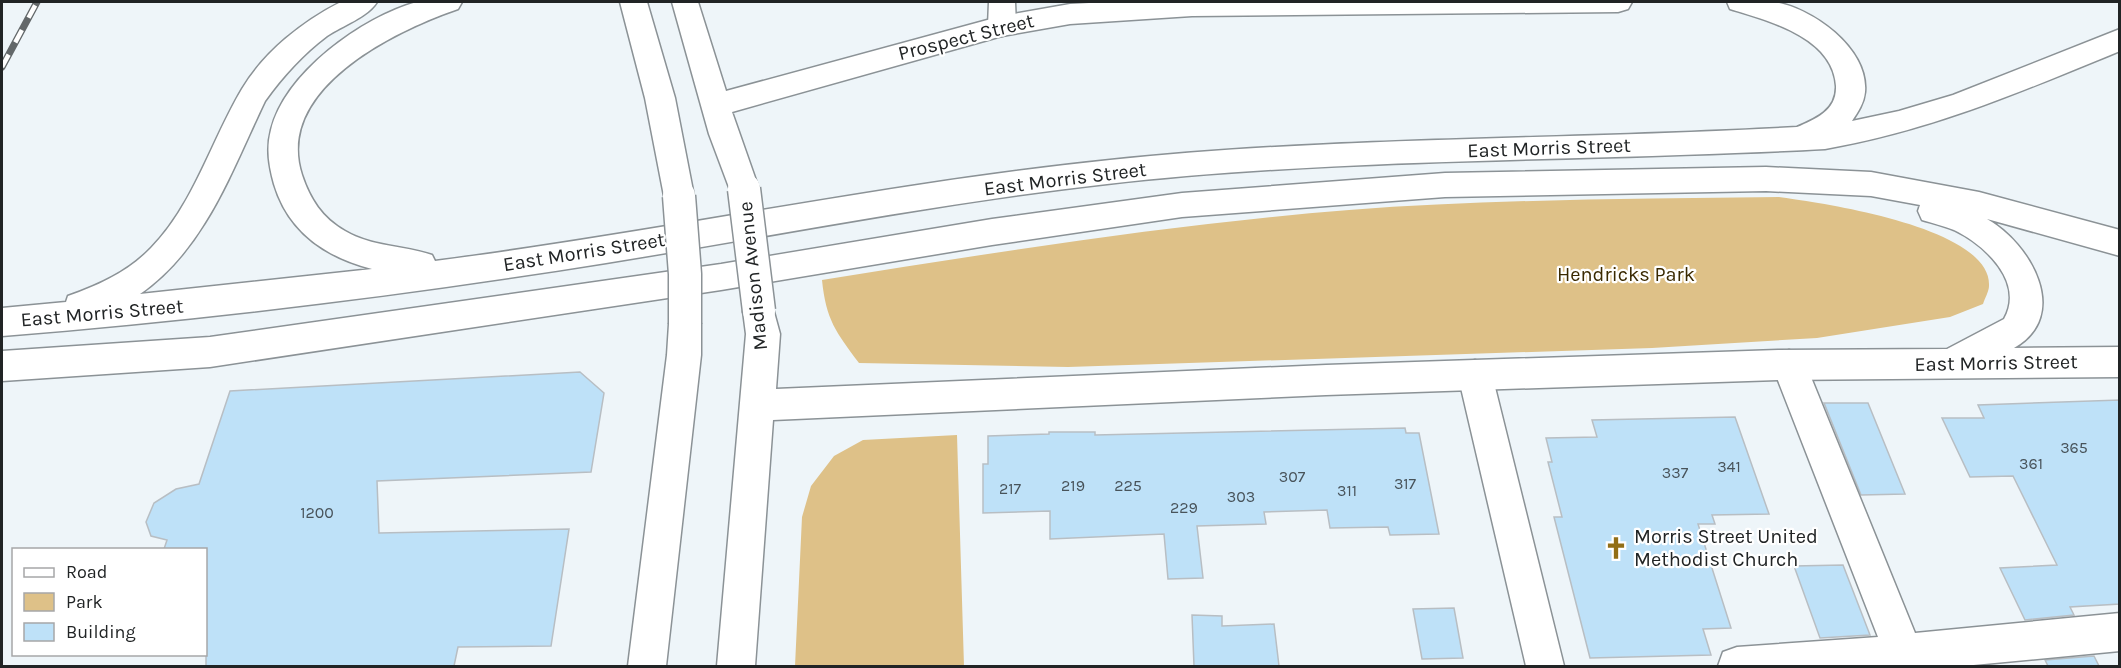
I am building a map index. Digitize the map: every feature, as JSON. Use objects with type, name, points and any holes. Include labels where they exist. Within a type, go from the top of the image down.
[{"type":"main road","points":[[40,320],[105,298],[159,263],[188,228],[253,95],[266,76],[306,38],[363,2]]},
{"type":"main road","points":[[448,2],[412,12],[368,34],[342,53],[319,75],[301,98],[285,135],[282,160],[287,182],[296,203],[311,224],[355,253],[386,260],[434,266],[510,264]]},
{"type":"main road","points":[[633,2],[660,98],[683,223],[684,355],[647,666]]},
{"type":"main road","name":"Madison Avenue","points":[[685,2],[744,189],[763,334],[736,666]]},
{"type":"main road","name":"Prospect Street","points":[[716,105],[1002,14],[1070,14],[1127,9],[1273,3],[1618,2]]},
{"type":"main road","points":[[1740,2],[1800,22],[1823,38],[1847,68],[1853,88],[1847,108],[1814,133],[1792,139]]},
{"type":"main road","name":"East Morris Street","points":[[2,322],[240,299],[510,264],[937,196],[1111,172],[1336,155],[1825,137],[1911,119],[1987,94],[2120,39]]},
{"type":"main road","points":[[1766,179],[1898,201],[1967,222],[2007,252],[2019,270],[2026,289],[2025,311],[2015,330],[1947,364]]},
{"type":"main road","name":"East Morris Street","points":[[2,366],[210,352],[325,337],[710,279],[992,232],[1182,205],[1445,185],[1766,179],[1897,187],[1979,204],[2120,243]]},
{"type":"main road","name":"East Morris Street","points":[[758,405],[1475,375],[1789,365],[2120,362]]},
{"type":"main road","points":[[1789,365],[1906,659]]},
{"type":"main road","points":[[1475,375],[1545,666]]},
{"type":"main road","points":[[1737,666],[1906,659],[2120,632]]},
{"type":"green space","name":"Hendricks Park","points":[[1779,197],[1865,212],[1935,233],[1964,248],[1983,265],[1989,286],[1983,304],[1950,317],[1817,338],[1652,348],[1068,367],[859,363],[833,325],[826,305],[822,280],[1151,231],[1349,210],[1510,202]]},
{"type":"green space","points":[[957,435],[964,666],[795,666],[802,517],[811,486],[834,456],[863,440]]},
{"type":"building","points":[[580,372],[604,393],[591,472],[377,481],[379,533],[569,529],[551,646],[458,647],[454,666],[206,666],[207,548],[164,548],[167,540],[151,536],[146,522],[154,503],[176,489],[199,484],[230,391]]},
{"type":"building","points":[[2120,400],[2120,604],[2070,607],[2074,615],[2025,620],[2000,568],[2057,565],[2013,476],[1970,477],[1942,418],[1984,418],[1978,405]]},
{"type":"building","points":[[1824,403],[1868,403],[1905,494],[1861,495]]},
{"type":"building","name":"Morris Street United Methodist Church","points":[[1735,417],[1769,514],[1712,515],[1715,524],[1698,524],[1731,628],[1703,629],[1711,655],[1590,658],[1554,517],[1562,517],[1548,462],[1552,462],[1546,438],[1597,437],[1592,420]]},
{"type":"building","points":[[1405,428],[1406,433],[1419,433],[1439,534],[1390,535],[1388,527],[1330,528],[1327,510],[1264,512],[1266,524],[1197,526],[1203,578],[1168,579],[1164,534],[1050,539],[1050,511],[983,513],[983,464],[988,464],[988,436],[1049,434],[1049,432],[1095,432],[1095,435]]},
{"type":"building","points":[[1843,565],[1870,635],[1820,638],[1794,566]]},
{"type":"building","points":[[1454,608],[1463,658],[1422,659],[1413,609]]},
{"type":"building","points":[[1192,615],[1222,616],[1222,626],[1274,624],[1279,666],[1194,666]]},
{"type":"building","points":[[2094,656],[2099,666],[2048,666],[2045,660]]},
{"type":"railway","points":[[2,67],[37,2]]},
{"type":"place","name":"Morris Street United Methodist Church","points":[[1616,548]]}]
